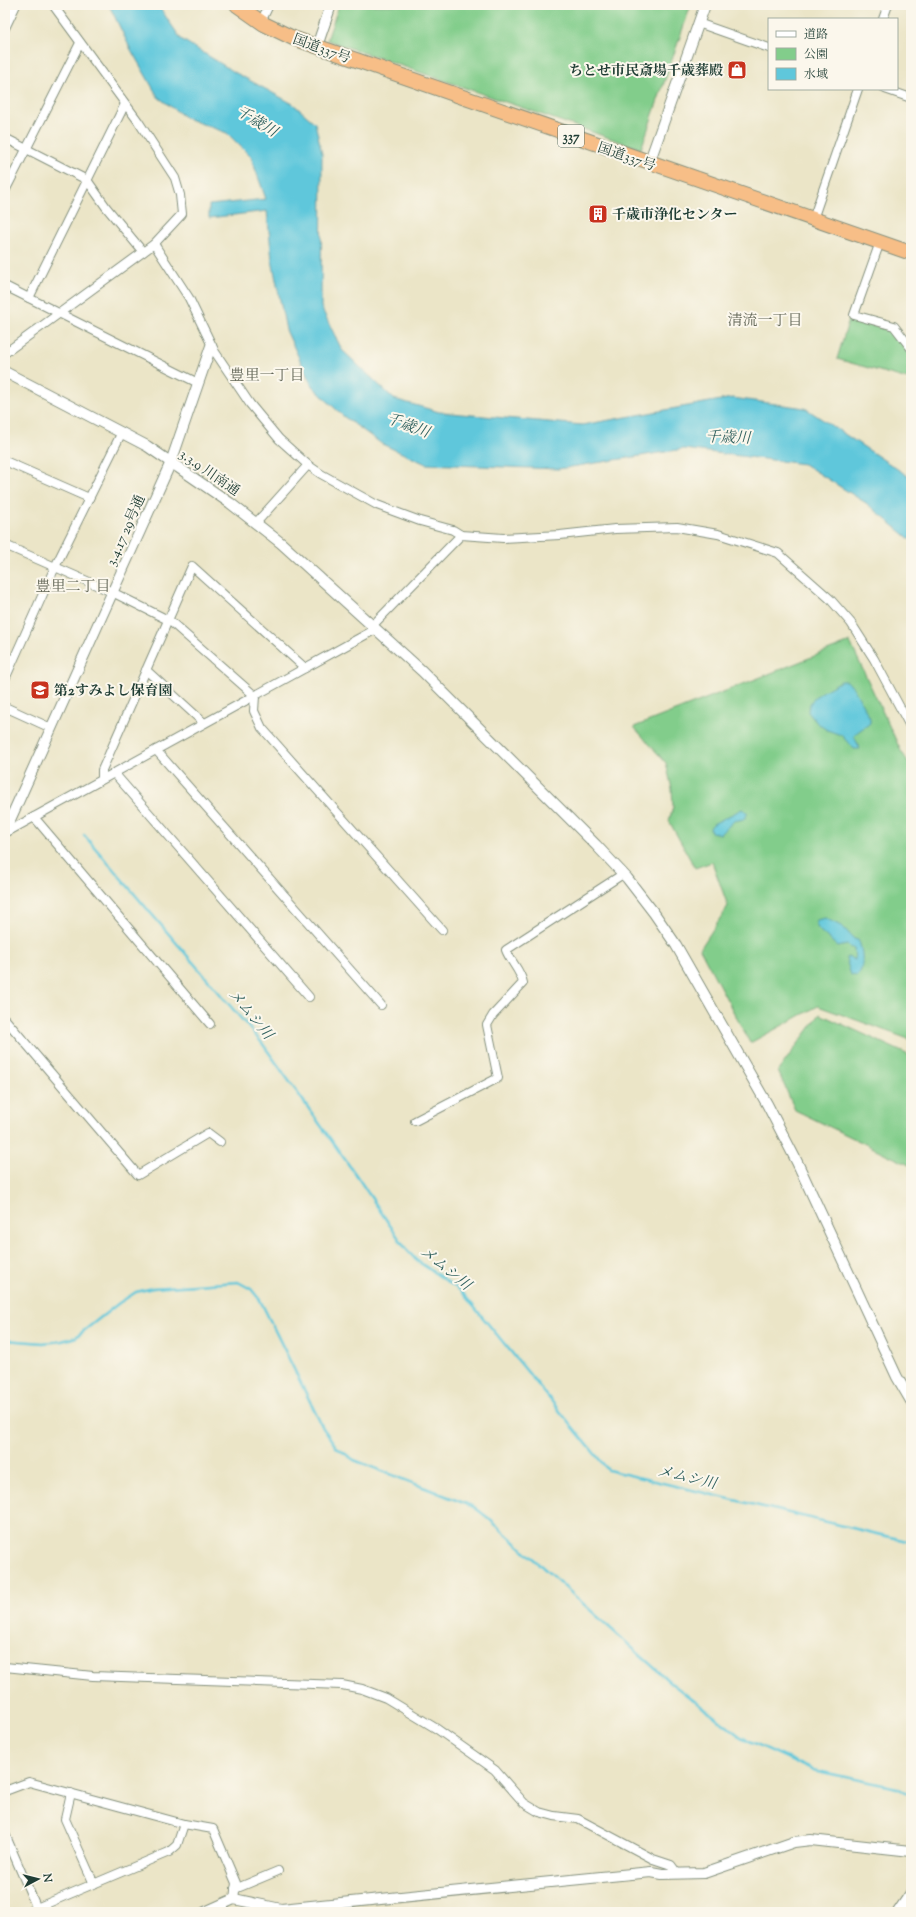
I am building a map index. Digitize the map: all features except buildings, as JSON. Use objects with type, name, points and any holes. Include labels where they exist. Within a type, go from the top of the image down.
[{"type":"highway","name":"国道337号","points":[[237,5],[261,22],[293,38],[911,253]]},
{"type":"street","points":[[5,28],[16,5]]},
{"type":"street","points":[[5,353],[154,244],[182,214],[180,195],[175,178],[125,104],[53,5]]},
{"type":"street","points":[[261,22],[269,5]]},
{"type":"street","points":[[317,46],[331,5]]},
{"type":"street","points":[[649,163],[705,5]]},
{"type":"street","points":[[883,18],[888,5]]},
{"type":"street","points":[[698,23],[768,48]]},
{"type":"street","points":[[5,191],[80,43]]},
{"type":"street","points":[[813,219],[858,90]]},
{"type":"street","points":[[888,90],[911,98]]},
{"type":"street","points":[[29,298],[125,104]]},
{"type":"street","points":[[5,138],[87,180],[106,207],[143,252]]},
{"type":"street","points":[[880,242],[854,315],[894,326],[911,348]]},
{"type":"street","points":[[154,244],[188,298],[211,346],[250,404],[279,439],[308,465],[343,487],[377,504],[420,521],[453,530],[461,535],[503,538],[560,535],[615,529],[677,527],[718,534],[778,553],[830,599],[851,623],[874,659],[911,728]]},
{"type":"street","points":[[5,286],[198,382]]},
{"type":"street","name":"3.4.17 29号通","points":[[5,832],[171,462],[211,346]]},
{"type":"street","name":"3.3.9 川南通","points":[[5,372],[148,446],[256,523],[281,543],[422,671],[596,845],[623,874],[654,913],[676,945],[767,1104],[797,1162],[897,1377],[911,1401]]},
{"type":"street","points":[[5,680],[55,567],[122,432]]},
{"type":"street","points":[[5,461],[89,498]]},
{"type":"street","points":[[256,523],[308,465]]},
{"type":"street","points":[[5,832],[255,696],[374,627],[461,535]]},
{"type":"street","points":[[5,546],[112,592],[168,619],[255,696]]},
{"type":"street","points":[[102,779],[102,770],[192,566],[305,668]]},
{"type":"street","points":[[146,670],[204,724]]},
{"type":"street","points":[[255,696],[254,711],[262,728],[442,930]]},
{"type":"street","points":[[5,707],[51,728]]},
{"type":"street","points":[[156,750],[381,1005]]},
{"type":"street","points":[[114,773],[309,997]]},
{"type":"street","points":[[34,817],[210,1024]]},
{"type":"street","points":[[415,1122],[498,1078],[487,1025],[493,1015],[523,983],[522,977],[509,960],[506,950],[623,874]]},
{"type":"street","points":[[5,1019],[138,1175],[208,1133],[220,1142]]},
{"type":"street","points":[[5,1667],[93,1676],[342,1685],[362,1689],[386,1698],[436,1729],[481,1760],[495,1770],[524,1803],[539,1812],[554,1816],[578,1819],[653,1859],[670,1865],[677,1873]]},
{"type":"street","points":[[5,1791],[29,1782],[184,1824],[213,1830],[236,1883],[235,1894]]},
{"type":"street","points":[[71,1794],[65,1819],[94,1884]]},
{"type":"street","points":[[26,1912],[38,1910],[169,1852],[177,1845],[184,1824]]},
{"type":"street","points":[[5,1834],[38,1910]]},
{"type":"street","points":[[235,1894],[286,1910],[651,1872],[662,1874],[704,1873],[794,1842],[811,1840],[911,1851]]},
{"type":"street","points":[[205,1912],[278,1871]]},
{"type":"street","points":[[898,1912],[911,1893]]},
{"type":"green space","points":[[339,5],[691,5],[641,149],[327,40]]},
{"type":"green space","points":[[849,319],[893,331],[911,357],[911,380],[837,359]]},
{"type":"green space","points":[[850,642],[901,751],[911,766],[911,1040],[818,1006],[750,1043],[700,949],[728,906],[712,862],[695,868],[669,821],[673,807],[672,789],[666,763],[634,727]]},
{"type":"green space","points":[[820,1014],[911,1056],[911,1166],[795,1110],[778,1071]]},
{"type":"water","name":"千歳川","points":[[109,5],[158,5],[181,39],[236,73],[293,104],[315,123],[322,153],[321,307],[342,350],[394,399],[439,412],[582,425],[732,398],[805,408],[911,478],[911,540],[866,503],[804,464],[684,449],[558,469],[426,464],[382,444],[343,416],[312,386],[286,330],[272,260],[267,211],[209,218],[209,205],[266,199],[251,157],[227,133],[186,118],[158,97],[130,48]]},
{"type":"water","points":[[841,681],[847,681],[854,689],[870,718],[870,723],[854,736],[860,749],[854,749],[841,735],[827,730],[818,724],[808,712],[809,706],[815,697]]},
{"type":"water","points":[[742,809],[747,812],[744,819],[734,821],[720,834],[711,832],[710,828],[713,824]]},
{"type":"water","points":[[825,918],[843,927],[854,939],[858,940],[861,948],[862,964],[860,973],[857,976],[851,975],[846,959],[847,957],[855,960],[854,949],[847,945],[838,947],[819,930],[816,925],[817,920]]},
{"type":"waterway","name":"メムシ川","points":[[84,835],[262,1043],[356,1175],[406,1249],[416,1260],[461,1291],[608,1470],[911,1542]]},
{"type":"waterway","points":[[5,1340],[43,1343],[62,1341],[76,1337],[119,1303],[136,1292],[153,1288],[238,1282],[251,1289],[260,1300],[323,1428],[337,1448],[354,1460],[474,1507],[487,1517],[671,1683],[741,1737],[813,1770],[897,1788],[911,1795]]},
{"type":"place","name":"ちとせ市民斎場千歳葬殿","points":[[737,70]]},
{"type":"place","name":"千歳市浄化センター","points":[[598,214]]},
{"type":"place","name":"第2すみよし保育園","points":[[40,690]]},
{"type":"district","name":"清流一丁目","points":[[765,320]]},
{"type":"district","name":"豊里一丁目","points":[[267,375]]},
{"type":"district","name":"豊里二丁目","points":[[73,586]]}]
